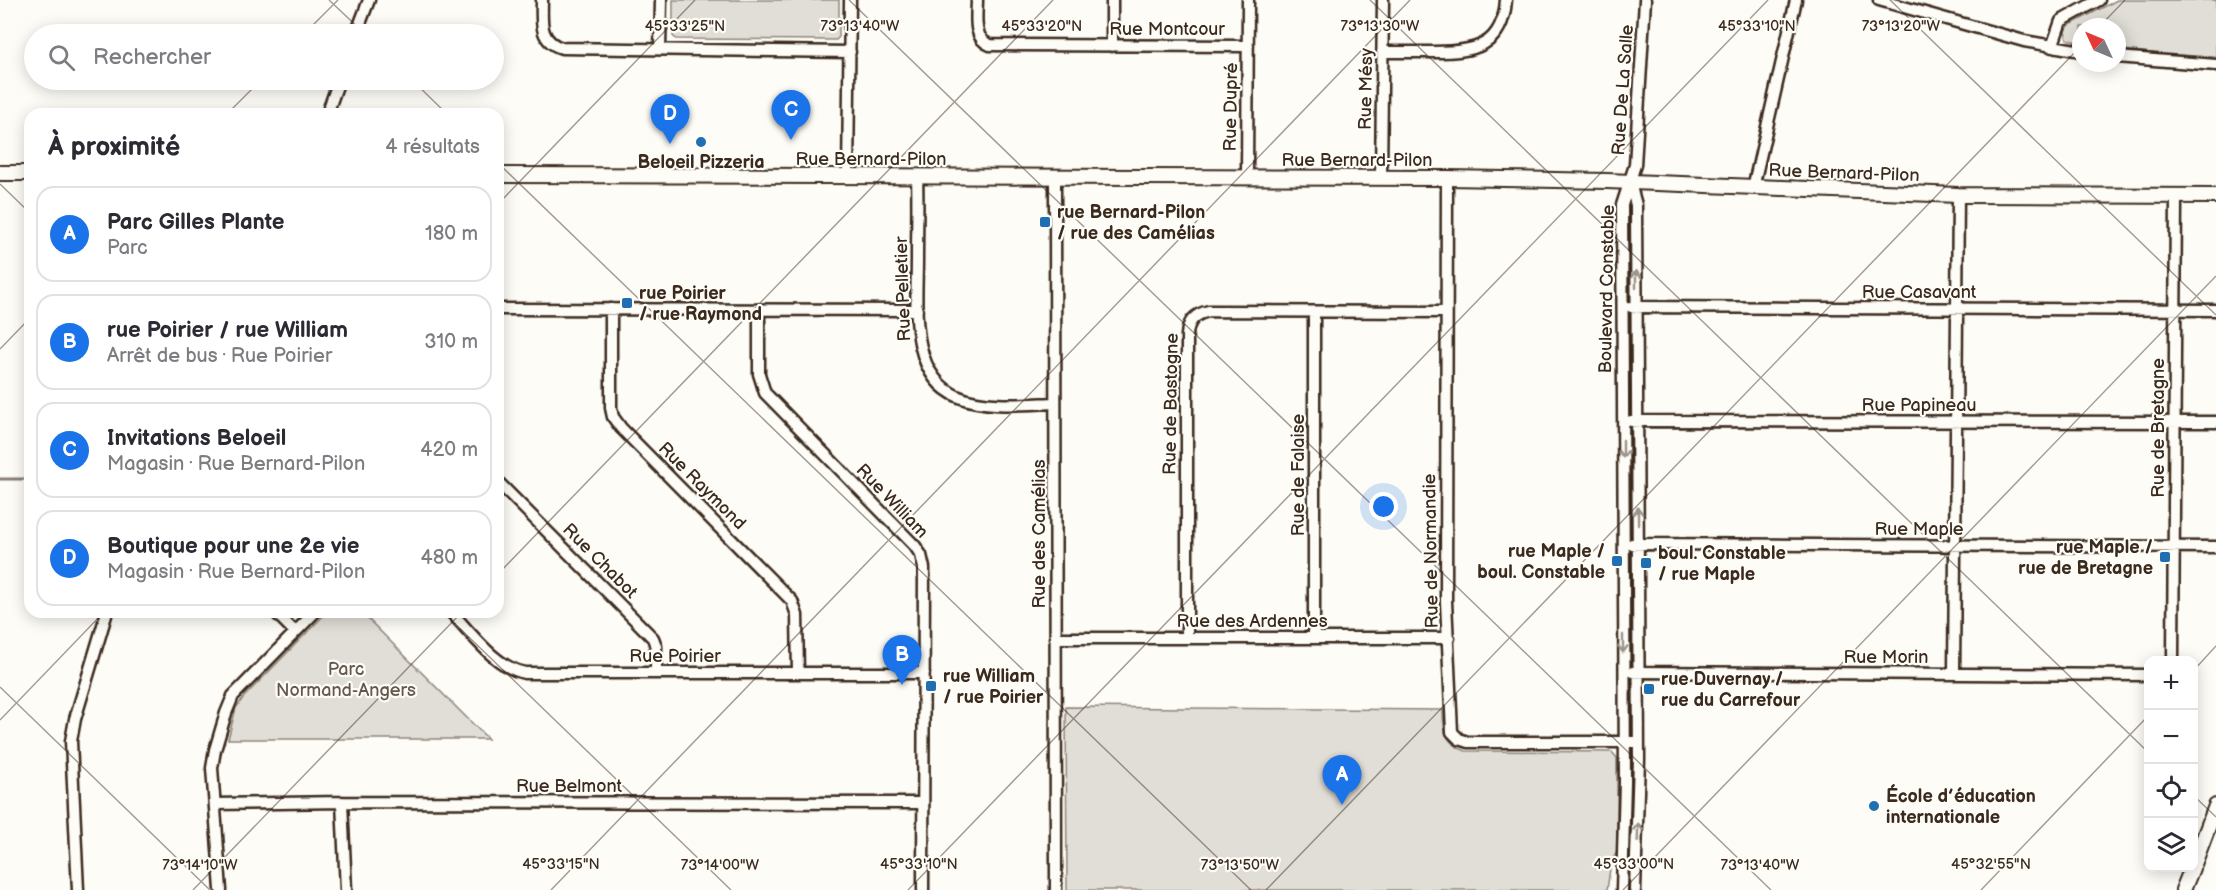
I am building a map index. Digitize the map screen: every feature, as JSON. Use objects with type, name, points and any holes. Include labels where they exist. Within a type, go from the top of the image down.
[{"type":"main road","points":[[0,173],[24,173]]},
{"type":"main road","name":"Rue Bernard-Pilon","points":[[504,175],[1447,178],[1630,182],[1958,195],[2216,196]]},
{"type":"main road","points":[[2198,853],[2216,806]]},
{"type":"main road","points":[[2183,890],[2190,872]]},
{"type":"street","points":[[360,24],[369,0]]},
{"type":"street","points":[[542,0],[543,32],[549,41],[558,47],[850,52]]},
{"type":"street","points":[[660,49],[661,0]]},
{"type":"street","points":[[848,176],[850,0]]},
{"type":"street","name":"Rue Montcour","points":[[977,0],[977,29],[980,38],[987,44],[1248,46]]},
{"type":"street","points":[[1112,0],[1112,46]]},
{"type":"street","name":"Rue Dupré","points":[[1247,177],[1248,0]]},
{"type":"street","name":"Rue Mésy","points":[[1381,178],[1383,0]]},
{"type":"street","points":[[1382,52],[1459,52],[1475,49],[1489,41],[1500,28],[1506,0]]},
{"type":"street","name":"Rue De La Salle","points":[[1630,182],[1635,165],[1645,0]]},
{"type":"street","points":[[1753,188],[1796,0]]},
{"type":"street","points":[[1879,0],[1994,33],[2072,50]]},
{"type":"street","points":[[2052,47],[2061,21],[2099,0]]},
{"type":"street","points":[[2126,58],[2216,65]]},
{"type":"street","points":[[329,108],[335,90]]},
{"type":"street","name":"Rue Pelletier","points":[[918,177],[917,310],[920,339],[927,363],[936,379],[950,392],[961,398],[979,402],[1055,403]]},
{"type":"street","name":"Rue des Camélias","points":[[1055,177],[1056,890]]},
{"type":"street","name":"Rue de Normandie","points":[[1447,178],[1446,601],[1451,729],[1459,739],[1468,742],[1639,742]]},
{"type":"street","name":"Boulevard Constable","points":[[1622,890],[1625,742],[1622,205],[1630,182]]},
{"type":"street","name":"Boulevard Constable","points":[[1630,182],[1636,205],[1639,742],[1635,890]]},
{"type":"street","points":[[1954,674],[1958,195]]},
{"type":"street","name":"Rue de Bretagne","points":[[2173,656],[2176,196]]},
{"type":"street","name":"Rue Casavant","points":[[1622,307],[2216,310]]},
{"type":"street","points":[[504,309],[917,310]]},
{"type":"street","name":"Rue Raymond","points":[[611,309],[613,417],[621,428],[792,601],[797,615],[798,673]]},
{"type":"street","name":"Rue William","points":[[759,310],[759,374],[765,393],[921,555],[924,568],[923,890]]},
{"type":"street","name":"Rue de Bastogne","points":[[1187,637],[1188,327],[1196,316],[1209,311],[1445,312]]},
{"type":"street","name":"Rue de Falaise","points":[[1314,312],[1314,638]]},
{"type":"street","name":"Rue Papineau","points":[[1623,422],[2216,422]]},
{"type":"street","name":"Rue Chabot","points":[[504,488],[653,638],[656,646],[656,673]]},
{"type":"street","name":"Rue Maple","points":[[1623,543],[2216,547]]},
{"type":"street","points":[[78,890],[70,741],[105,618]]},
{"type":"street","points":[[281,618],[295,632]]},
{"type":"street","points":[[222,890],[212,768],[213,756],[230,700],[239,688],[309,618]]},
{"type":"street","name":"Rue Poirier","points":[[457,618],[501,663],[525,673],[924,673]]},
{"type":"street","name":"Rue des Ardennes","points":[[1055,638],[1449,638]]},
{"type":"street","name":"Rue Morin","points":[[1624,672],[2144,675]]},
{"type":"street","points":[[342,802],[346,890]]},
{"type":"street","name":"Rue Belmont","points":[[216,804],[342,802],[922,803]]},
{"type":"street","points":[[1624,859],[1637,860]]},
{"type":"green space","points":[[673,0],[839,0],[839,37],[836,40],[676,39],[673,36]]},
{"type":"green space","points":[[2117,0],[2216,0],[2216,57],[2126,50],[2126,18],[2083,18]]},
{"type":"green space","points":[[2072,24],[2072,40],[2067,39],[2065,31]]},
{"type":"green space","name":"Parc Normand-Angers","points":[[321,618],[367,618],[488,739],[228,739],[236,708]]},
{"type":"green space","points":[[1066,707],[1443,710],[1445,730],[1449,740],[1466,751],[1612,752],[1617,758],[1617,852],[1611,862],[1607,890],[1067,890]]},
{"type":"waterway","points":[[0,479],[24,479]]},
{"type":"place","name":"Invitations Beloeil","points":[[791,140]]},
{"type":"place","name":"Beloeil Pizzeria","points":[[701,142]]},
{"type":"place","name":"Boutique pour une 2e vie","points":[[670,144]]},
{"type":"place","name":"rue Bernard-Pilon / rue des Camélias","points":[[1045,222]]},
{"type":"place","name":"rue Poirier / rue Raymond","points":[[627,303]]},
{"type":"place","name":"rue Maple / rue de Bretagne","points":[[2165,557]]},
{"type":"place","name":"rue Maple / boul. Constable","points":[[1617,561]]},
{"type":"place","name":"boul. Constable / rue Maple","points":[[1646,563]]},
{"type":"place","name":"rue Poirier / rue William","points":[[902,685]]},
{"type":"place","name":"rue William / rue Poirier","points":[[931,686]]},
{"type":"place","name":"rue Duvernay / rue du Carrefour","points":[[1649,689]]},
{"type":"place","name":"Parc Gilles Plante","points":[[1342,805]]},
{"type":"place","name":"École d’éducation internationale","points":[[1874,806]]}]
